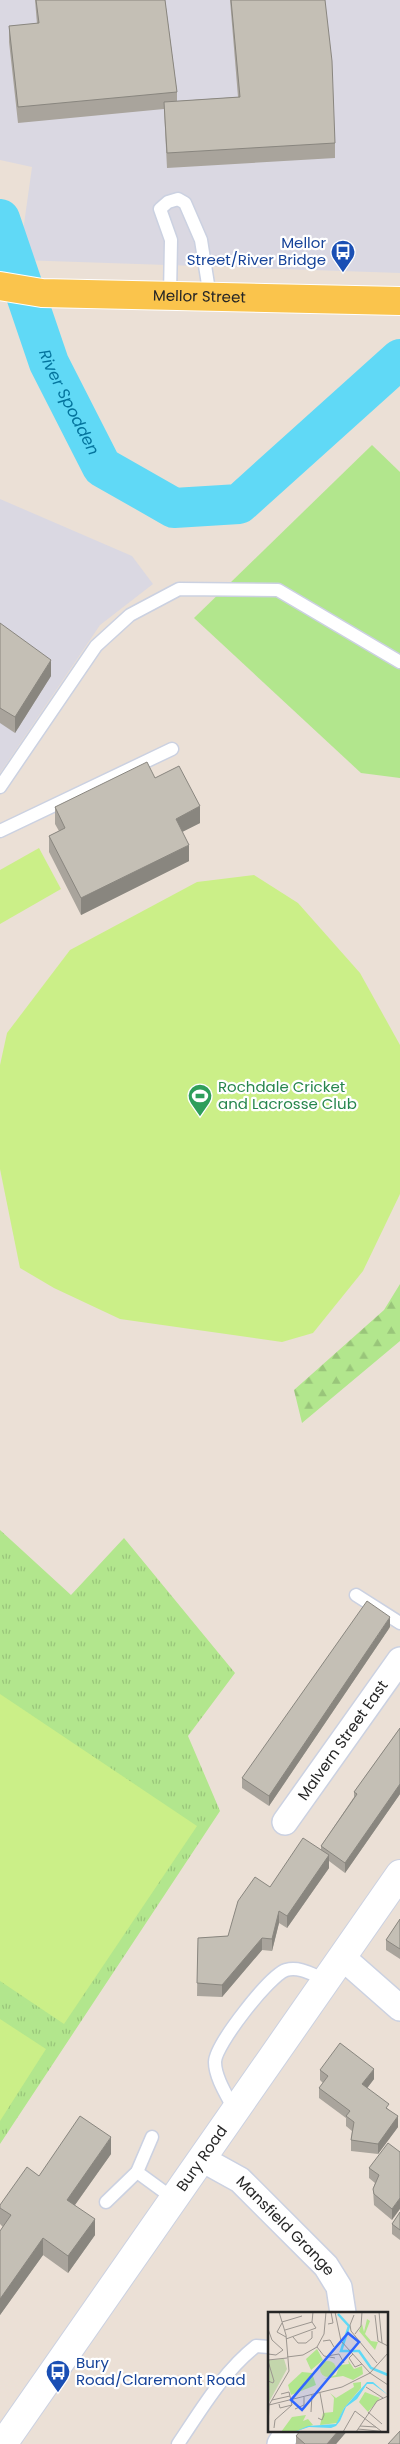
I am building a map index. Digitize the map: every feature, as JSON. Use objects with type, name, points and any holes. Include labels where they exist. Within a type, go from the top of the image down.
[{"type":"main road","name":"Mellor Street","points":[[0,286],[42,293],[400,302]]},
{"type":"main road","name":"Bury Road","points":[[5,2441],[400,1874]]},
{"type":"street","name":"Malvern Street East","points":[[285,1822],[400,1660]]},
{"type":"street","points":[[342,1957],[400,2008]]},
{"type":"street","name":"Mansfield Grange","points":[[202,2159],[240,2180],[326,2266],[339,2287],[342,2312]]},
{"type":"street","points":[[280,2444],[288,2432]]},
{"type":"lane","points":[[170,296],[170,240],[160,209],[168,202],[178,199],[185,203],[201,240],[210,297]]},
{"type":"lane","points":[[0,786],[96,646],[130,616],[179,589],[278,590],[400,662]]},
{"type":"lane","points":[[0,831],[172,749]]},
{"type":"lane","points":[[356,1595],[400,1623]]},
{"type":"lane","points":[[235,2111],[218,2076],[215,2063],[220,2048],[254,1999],[278,1974],[286,1970],[302,1969],[326,1980]]},
{"type":"lane","points":[[106,2202],[137,2172],[152,2137]]},
{"type":"lane","points":[[137,2172],[174,2199]]},
{"type":"lane","points":[[178,2444],[241,2357],[256,2346],[268,2347]]},
{"type":"shaded area","points":[[0,0],[400,0],[400,273],[19,260],[32,167],[0,160]]},
{"type":"shaded area","points":[[0,499],[132,556],[153,584],[100,625],[0,773]]},
{"type":"green space","points":[[372,445],[400,472],[400,778],[361,773],[194,618]]},
{"type":"green space","points":[[39,848],[61,889],[0,924],[0,870]]},
{"type":"green space","name":"Rochdale Cricket and Lacrosse Club","points":[[254,875],[298,903],[360,973],[400,1045],[400,1194],[363,1271],[313,1333],[282,1342],[120,1319],[54,1288],[20,1268],[0,1169],[0,1065],[7,1033],[70,950],[197,882]]},
{"type":"green space","points":[[400,1284],[400,1341],[302,1423],[294,1390],[384,1310]]},
{"type":"green space","points":[[0,1530],[71,1595],[124,1538],[235,1673],[188,1736],[220,1811],[0,2144]]},
{"type":"green space","points":[[0,1694],[197,1826],[64,2024],[0,1981]]},
{"type":"green space","points":[[0,2019],[46,2049],[0,2121]]},
{"type":"building","points":[[36,0],[165,0],[177,92],[18,107],[9,26],[39,23]]},
{"type":"building","points":[[231,0],[325,0],[332,61],[335,143],[167,153],[164,102],[240,97]]},
{"type":"building","points":[[0,623],[51,660],[15,717],[0,708]]},
{"type":"building","points":[[147,762],[155,778],[179,766],[200,806],[176,819],[189,845],[81,898],[49,836],[65,828],[55,807]]},
{"type":"building","points":[[367,1601],[390,1617],[269,1796],[242,1778]]},
{"type":"building","points":[[400,1728],[400,1784],[345,1863],[321,1846],[357,1794],[354,1792]]},
{"type":"building","points":[[303,1838],[329,1855],[287,1916],[279,1911],[272,1939],[262,1938],[222,1985],[197,1983],[198,1938],[228,1936],[238,1901],[255,1877],[270,1887]]},
{"type":"building","points":[[400,1919],[400,1949],[386,1940]]},
{"type":"building","points":[[340,2043],[374,2069],[362,2084],[389,2104],[386,2108],[398,2116],[378,2144],[351,2140],[354,2122],[346,2116],[350,2111],[319,2088],[328,2076],[320,2070]]},
{"type":"building","points":[[80,2116],[111,2137],[67,2200],[95,2219],[68,2256],[43,2238],[0,2299],[0,2231],[11,2215],[0,2208],[0,2205],[27,2167],[39,2176]]},
{"type":"building","points":[[388,2143],[400,2152],[400,2198],[392,2209],[374,2194],[373,2189],[379,2175],[369,2168]]},
{"type":"building","points":[[400,2212],[400,2230],[392,2224]]},
{"type":"building","points":[[400,2431],[400,2444],[388,2444]]},
{"type":"building","points":[[299,2432],[337,2432],[327,2444],[305,2444],[296,2436]]},
{"type":"waterway","name":"River Spodden","points":[[0,219],[49,363],[102,467],[174,508],[239,504],[400,359]]},
{"type":"place","name":"Mellor Street/River Bridge","points":[[343,273]]},
{"type":"place","name":"Rochdale Cricket and Lacrosse Club","points":[[200,1117]]},
{"type":"place","name":"Bury Road/Claremont Road","points":[[58,2393]]}]
